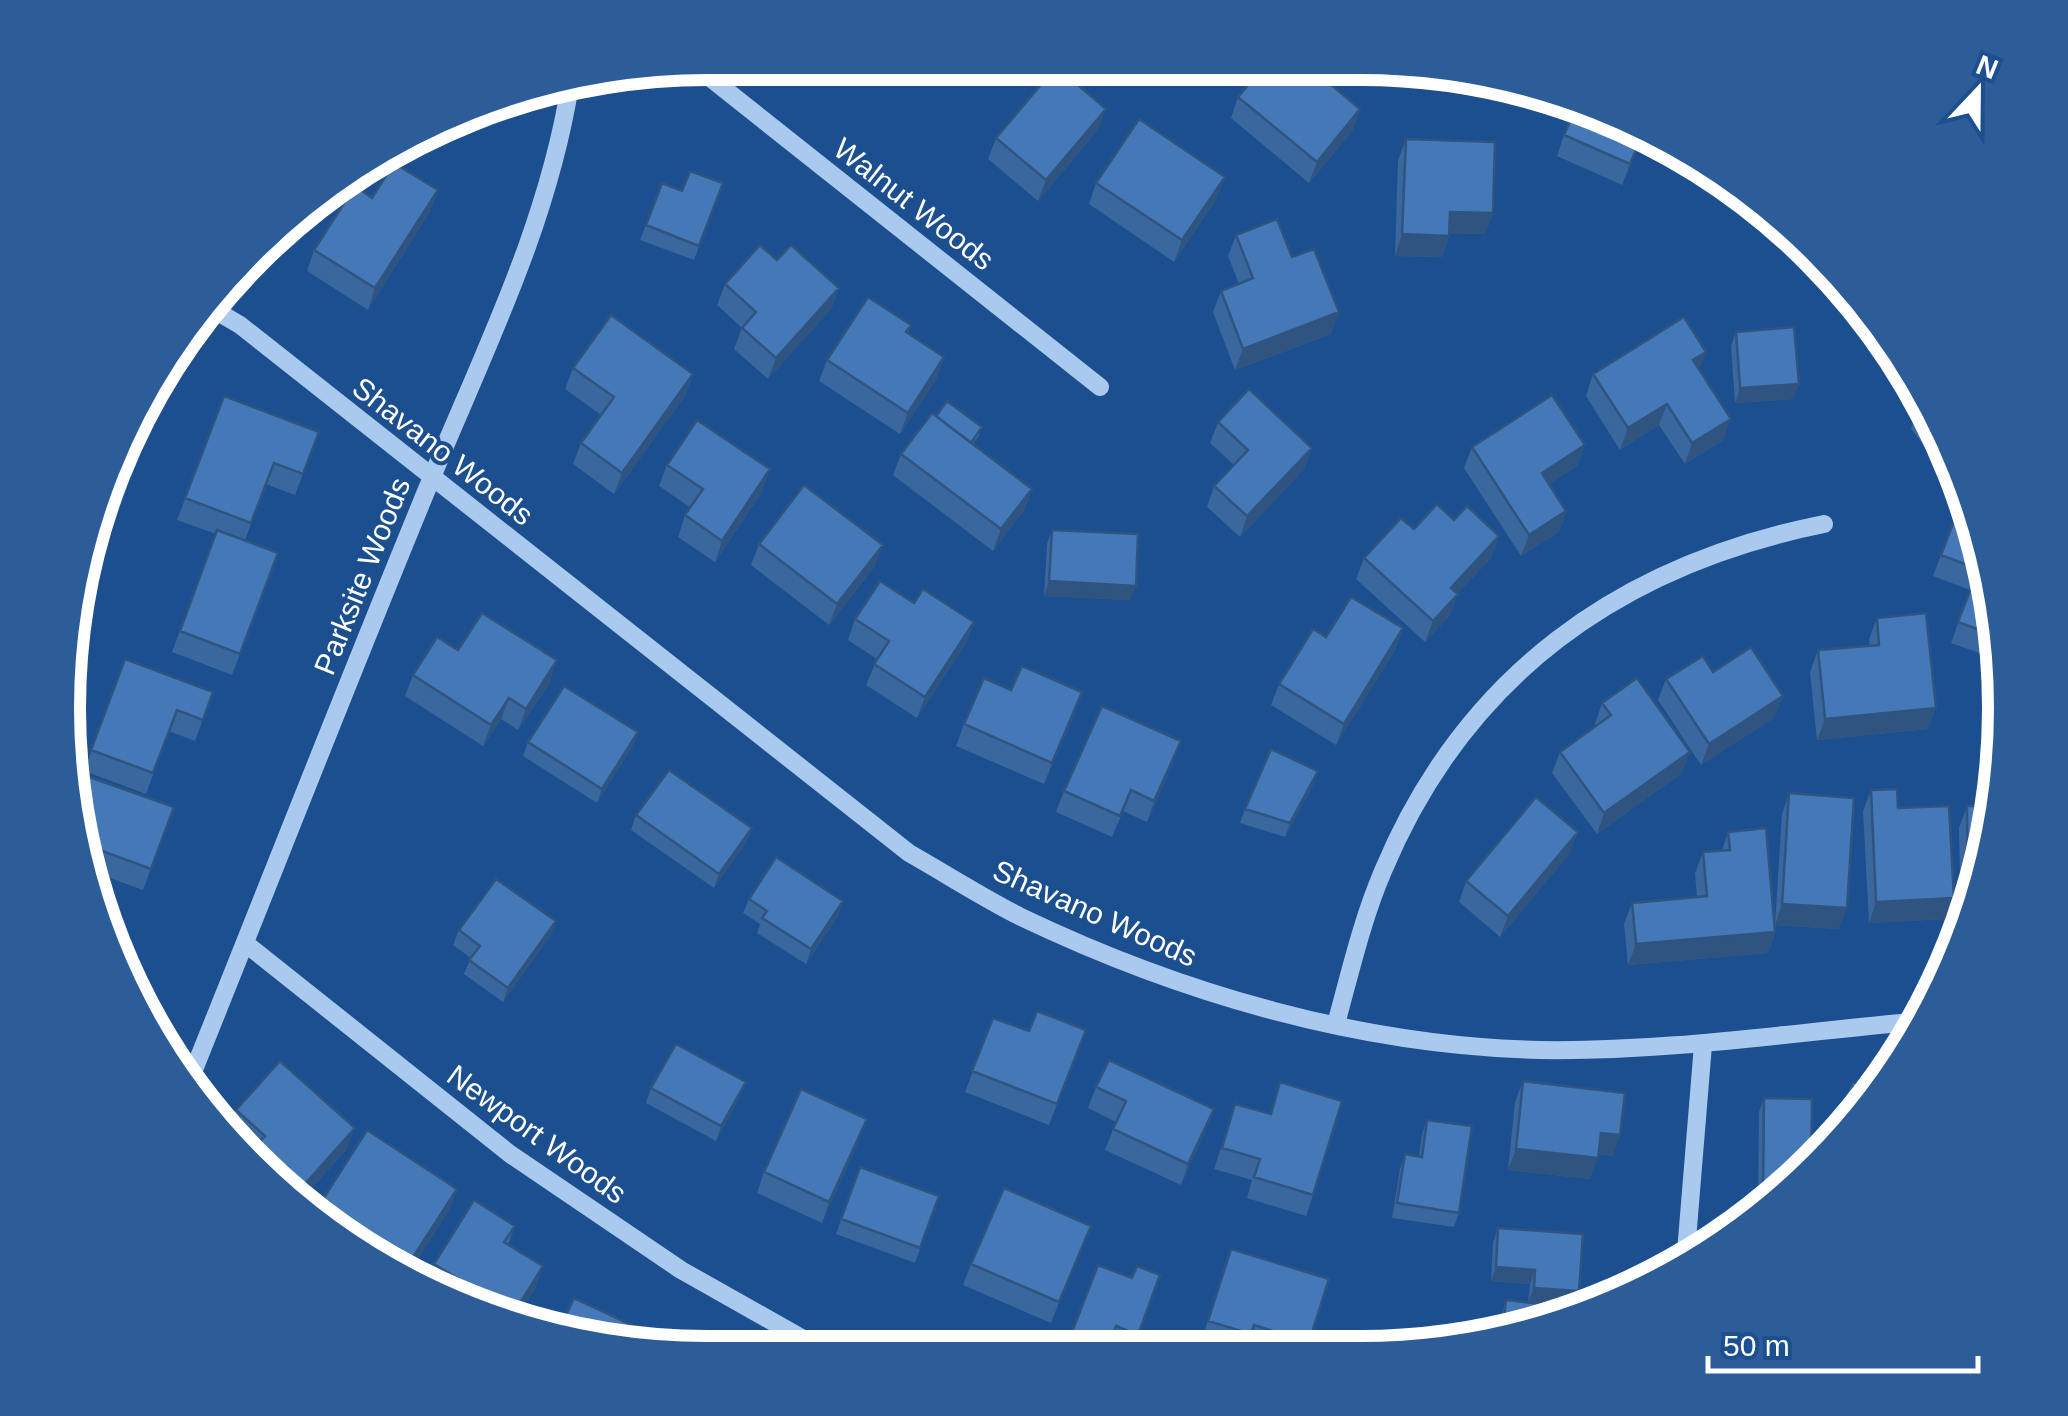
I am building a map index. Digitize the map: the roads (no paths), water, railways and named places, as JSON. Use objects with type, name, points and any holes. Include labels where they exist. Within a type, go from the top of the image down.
[{"type":"street","name":"Walnut Woods","points":[[713,80],[1100,386]]},
{"type":"street","name":"Parksite Woods","points":[[194,1068],[530,244],[563,132],[568,96]]},
{"type":"street","name":"Shavano Woods","points":[[220,313],[240,325],[909,853],[1018,916],[1134,967],[1240,1002],[1336,1024],[1405,1038],[1539,1050],[1702,1045],[1763,1035],[1904,1023]]},
{"type":"street","points":[[1336,1024],[1375,893],[1406,820],[1436,770],[1512,678],[1604,606],[1656,577],[1710,553],[1766,535],[1824,524]]},
{"type":"street","name":"Newport Woods","points":[[244,943],[510,1154],[681,1270],[798,1336]]},
{"type":"street","points":[[1687,1244],[1702,1045]]}]
